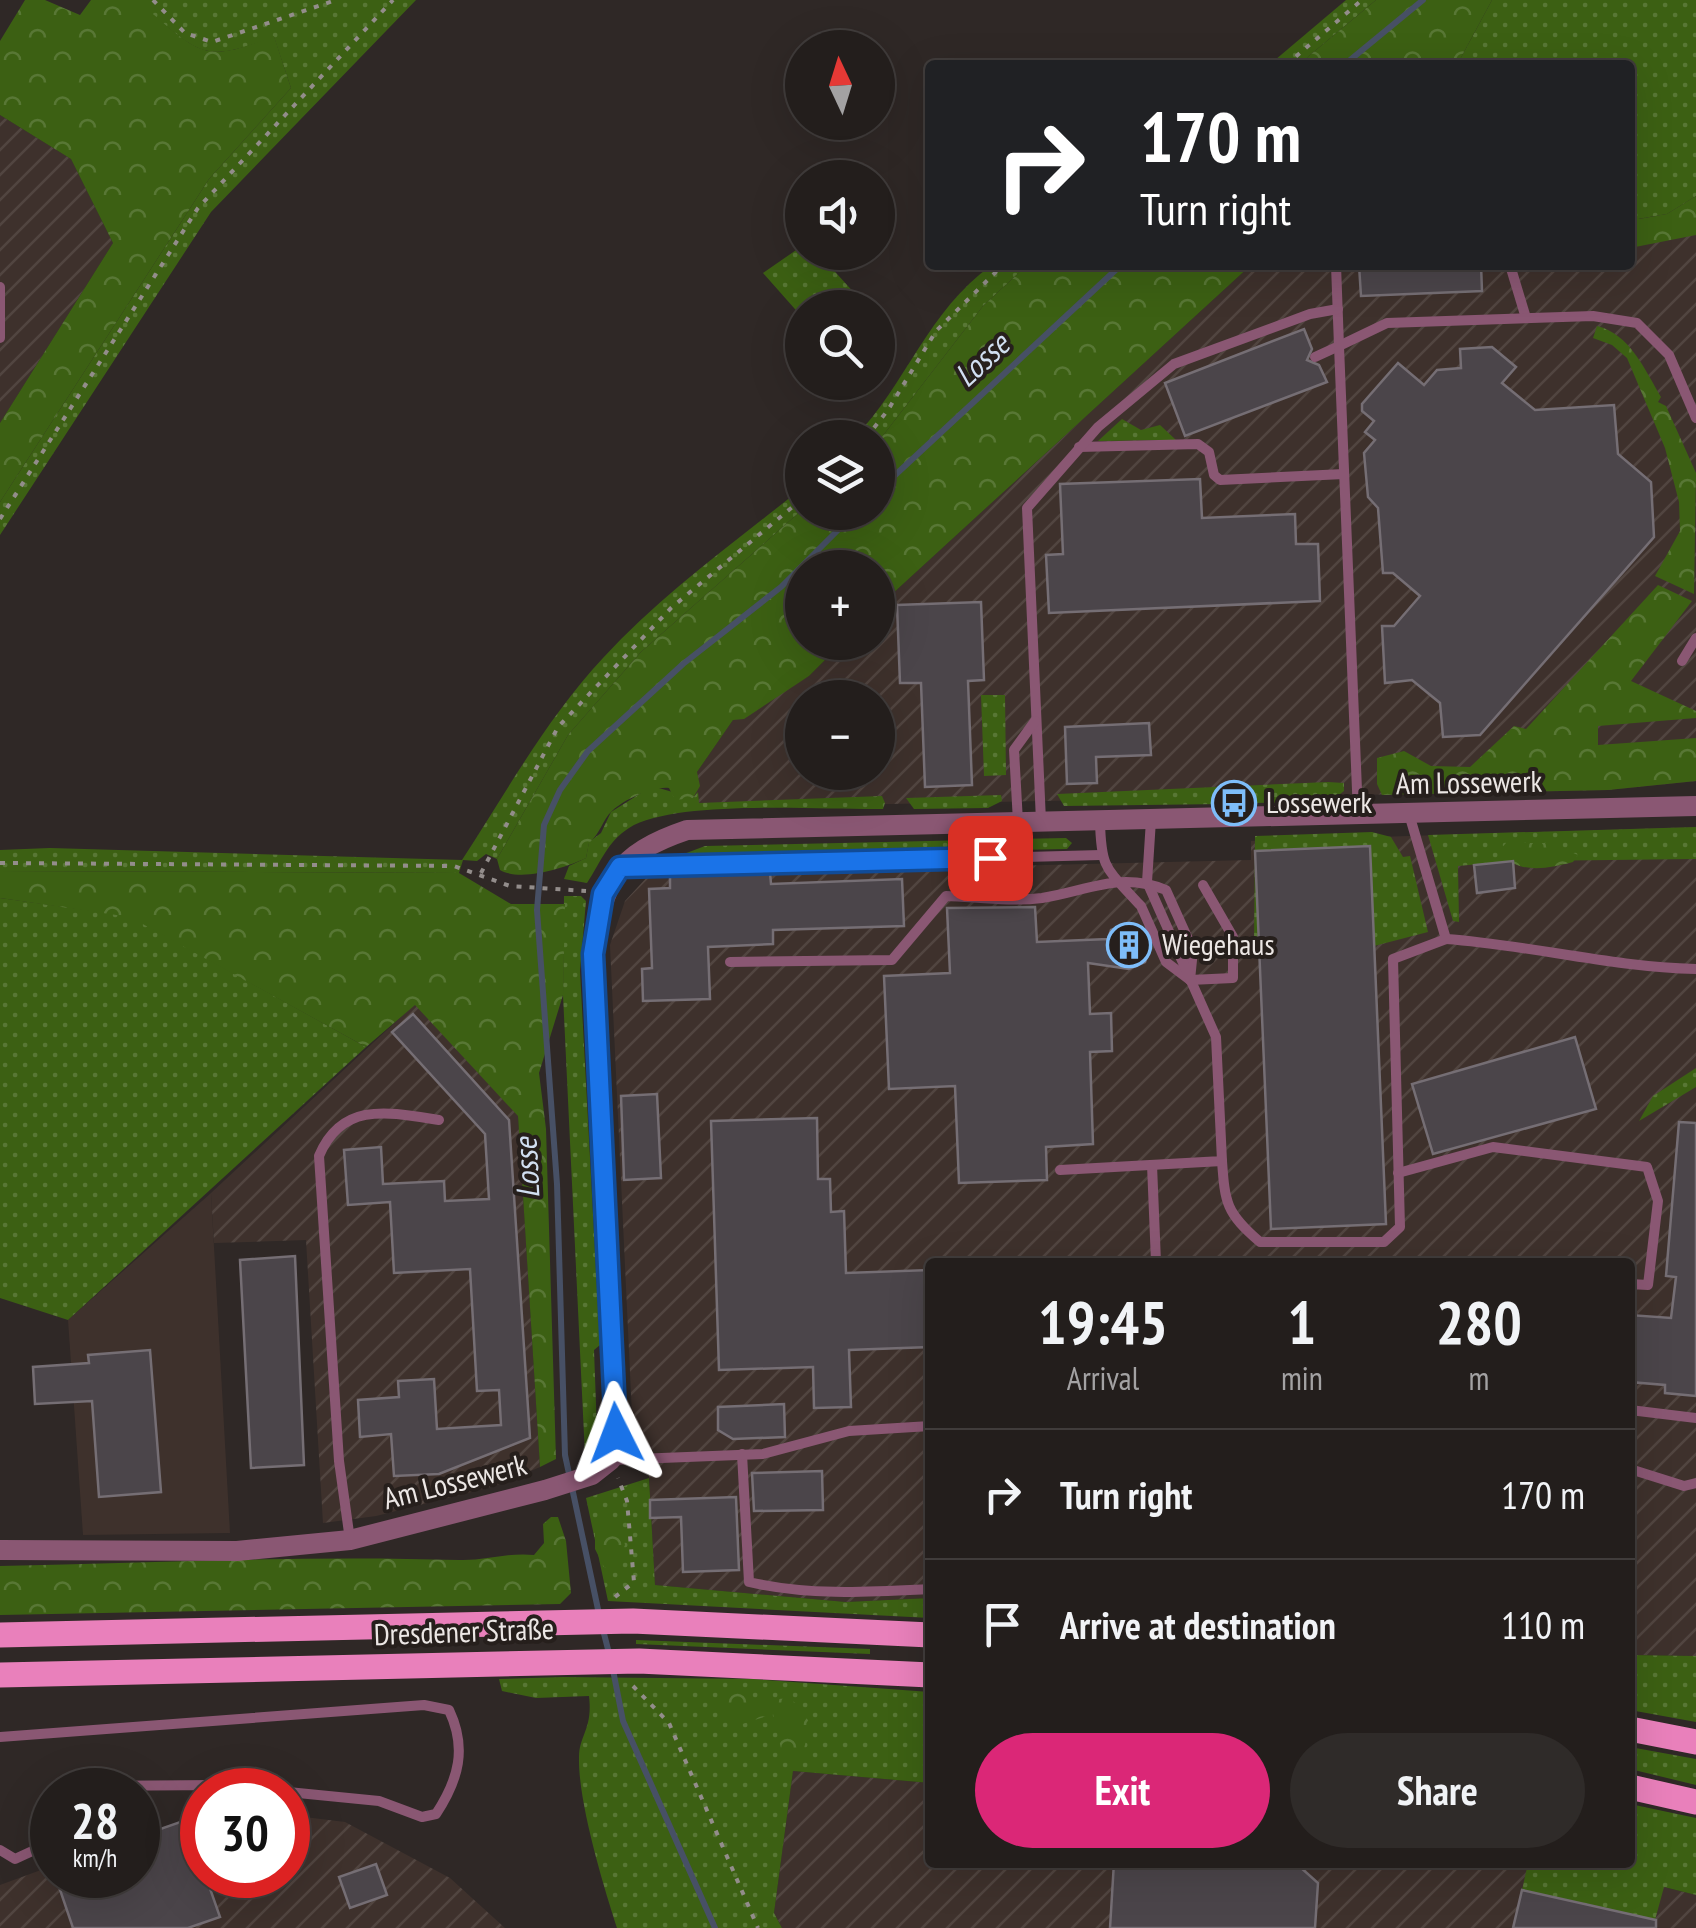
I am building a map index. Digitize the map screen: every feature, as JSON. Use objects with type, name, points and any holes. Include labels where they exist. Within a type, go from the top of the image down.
[{"type":"main road","name":"Dresdener Straße","points":[[0,1635],[562,1621],[925,1635]]},
{"type":"main road","name":"Dresdener Straße","points":[[0,1675],[567,1662],[635,1672],[925,1675]]},
{"type":"main road","points":[[1635,1730],[1696,1742]]},
{"type":"main road","points":[[1635,1788],[1696,1802]]},
{"type":"street","name":"Am Lossewerk","points":[[620,867],[646,844],[687,830],[1696,806]]},
{"type":"street","points":[[611,1460],[616,1433],[593,954],[603,894],[620,867]]},
{"type":"street","name":"Am Lossewerk","points":[[0,1550],[237,1551],[350,1540],[545,1490],[592,1474],[611,1460]]},
{"type":"lane","points":[[1336,270],[1358,816]]},
{"type":"lane","points":[[1512,270],[1526,318]]},
{"type":"lane","points":[[0,287],[0,338]]},
{"type":"lane","points":[[1041,822],[1027,508],[1079,447],[1174,364],[1310,314],[1338,310]]},
{"type":"lane","points":[[1315,356],[1387,324],[1592,316],[1637,324],[1669,355],[1696,418]]},
{"type":"lane","points":[[1079,447],[1198,444],[1209,452],[1214,475],[1220,480],[1344,474]]},
{"type":"lane","points":[[1682,662],[1696,638]]},
{"type":"lane","points":[[1018,822],[1014,750],[1036,720]]},
{"type":"lane","points":[[1408,814],[1446,938]]},
{"type":"lane","points":[[1151,819],[1147,882],[1216,1037],[1225,1200],[1234,1220],[1260,1242],[1384,1242],[1400,1227],[1393,959],[1446,938],[1500,943],[1630,968],[1696,968]]},
{"type":"lane","points":[[1100,820],[1101,855],[1116,879],[1141,906],[1166,962],[1190,980],[1233,978],[1233,937],[1203,885]]},
{"type":"lane","points":[[620,867],[1101,855]]},
{"type":"lane","points":[[730,962],[892,960],[946,896],[1040,898],[1116,879],[1147,882]]},
{"type":"lane","points":[[350,1540],[339,1462],[319,1156],[329,1132],[350,1119],[388,1111],[438,1120]]},
{"type":"lane","points":[[1398,1174],[1493,1147],[1647,1167],[1658,1200],[1648,1285],[1635,1284]]},
{"type":"lane","points":[[1060,1170],[1222,1160]]},
{"type":"lane","points":[[1152,1165],[1156,1258]]},
{"type":"lane","points":[[1635,1411],[1696,1418]]},
{"type":"lane","points":[[611,1460],[763,1454],[850,1432],[925,1426]]},
{"type":"lane","points":[[742,1454],[750,1582],[776,1588],[862,1593],[925,1589]]},
{"type":"lane","points":[[1635,1471],[1684,1486],[1696,1483]]},
{"type":"lane","points":[[0,1737],[424,1705],[448,1710],[461,1736],[458,1769],[436,1814],[422,1817],[379,1801],[310,1794]]},
{"type":"lane","points":[[0,1850],[15,1859],[30,1852]]},
{"type":"path","points":[[153,0],[185,33],[212,42],[336,0]]},
{"type":"path","points":[[0,519],[198,208],[394,0]]},
{"type":"path","points":[[1292,60],[1362,0]]},
{"type":"path","points":[[880,420],[936,330],[998,270]]},
{"type":"path","points":[[480,874],[558,727],[671,608],[785,513]]},
{"type":"path","points":[[0,863],[454,866],[510,886],[564,887]]},
{"type":"path","points":[[611,1460],[627,1501],[634,1582],[612,1599]]},
{"type":"path","points":[[635,1672],[670,1723],[758,1928]]},
{"type":"shaded area","points":[[0,115],[71,159],[113,243],[0,423]]},
{"type":"shaded area","points":[[1696,196],[1696,781],[1608,790],[690,808],[697,772],[733,720],[785,690],[785,790],[895,790],[895,680],[802,680],[825,660],[895,660],[895,591],[1246,270],[1635,270],[1635,216],[1639,219],[1667,214]]},
{"type":"shaded area","points":[[1696,827],[1696,1656],[1635,1655],[1635,1258],[925,1258],[925,1598],[846,1602],[655,1585],[647,1441],[633,1436],[610,945],[625,901],[649,875],[1251,860],[1251,841]]},
{"type":"shaded area","points":[[415,1004],[518,1115],[540,1467],[495,1486],[376,1516],[323,1523],[306,1240],[214,1243],[211,1193]]},
{"type":"shaded area","points":[[211,1193],[230,1533],[83,1535],[68,1320]]},
{"type":"shaded area","points":[[793,1771],[925,1783],[925,1868],[1587,1868],[1696,1895],[1696,1928],[782,1928],[774,1913]]},
{"type":"shaded area","points":[[310,1818],[345,1822],[450,1878],[505,1928],[0,1928],[0,1885],[30,1874],[30,1898],[160,1898],[160,1829],[180,1822],[180,1898],[310,1898]]},
{"type":"green space","points":[[25,0],[45,0],[80,15],[91,0],[157,0],[153,14],[185,40],[209,51],[236,49],[274,36],[291,88],[209,179],[0,502],[0,423],[113,243],[71,159],[0,115],[0,41]]},
{"type":"green space","points":[[157,0],[416,0],[211,212],[0,535],[0,502],[209,179],[291,88],[274,37],[221,52],[208,51],[184,40],[152,14]]},
{"type":"green space","points":[[1346,0],[1376,0],[1304,60],[1275,60]]},
{"type":"green space","points":[[1376,0],[1492,0],[1460,60],[1304,60]]},
{"type":"green space","points":[[1492,0],[1696,0],[1696,196],[1667,214],[1635,216],[1635,60],[1460,60]]},
{"type":"green space","points":[[1696,196],[1696,235],[1635,247],[1635,216],[1639,219],[1667,214]]},
{"type":"green space","points":[[785,258],[785,270],[833,270],[852,290],[785,290],[785,298],[763,273]]},
{"type":"green space","points":[[986,270],[1022,270],[983,306],[895,420],[869,420],[884,400],[895,400],[895,384],[951,304]]},
{"type":"green space","points":[[1022,270],[1246,270],[895,591],[895,550],[785,550],[785,660],[825,660],[803,680],[785,680],[785,692],[744,719],[733,720],[697,772],[700,786],[693,798],[675,800],[669,788],[647,791],[609,815],[589,843],[586,858],[531,874],[500,870],[497,859],[568,735],[641,652],[785,525],[785,530],[895,530],[895,420],[983,306]]},
{"type":"green space","points":[[1597,326],[1619,337],[1642,365],[1661,397],[1658,402],[1666,406],[1696,473],[1694,594],[1655,576],[1680,531],[1679,502],[1665,448],[1627,358],[1612,345],[1593,338]]},
{"type":"green space","points":[[1122,419],[1141,430],[1160,425],[1176,440],[1098,441]]},
{"type":"green space","points":[[785,502],[785,525],[641,652],[568,735],[497,859],[486,854],[477,861],[463,860],[459,873],[0,871],[0,850],[50,848],[462,860],[546,730],[583,681],[674,590]]},
{"type":"green space","points":[[1658,585],[1692,601],[1631,681],[1696,711],[1696,718],[1598,726],[1598,745],[1696,738],[1696,781],[1608,790],[1382,795],[1377,784],[1377,758],[1404,751],[1431,766],[1470,767],[1514,726],[1526,729]]},
{"type":"green space","points":[[981,695],[1005,695],[1006,775],[984,776]]},
{"type":"green space","points":[[1344,783],[1344,791],[1330,802],[1246,803],[1245,799],[1226,800],[1225,804],[1064,806],[1057,794]]},
{"type":"green space","points":[[652,786],[693,798],[698,792],[699,803],[882,796],[885,803],[883,809],[714,810],[651,819],[629,828],[615,840],[587,883],[564,879],[569,866],[586,858],[589,842],[601,833],[611,812]]},
{"type":"green space","points":[[1001,795],[1002,801],[988,808],[914,809],[906,798]]},
{"type":"green space","points":[[1696,827],[1696,859],[1513,861],[1458,866],[1459,922],[1453,921],[1428,835]]},
{"type":"green space","points":[[1372,832],[1391,837],[1403,857],[1410,856],[1428,932],[1374,946],[1256,851],[1259,944],[1254,945],[1255,836]]},
{"type":"green space","points":[[1066,838],[1072,843],[1067,849],[676,857],[705,846]]},
{"type":"green space","points":[[1506,843],[1549,843],[1578,855],[1573,862],[1563,865],[1523,867],[1499,851]]},
{"type":"green space","points":[[0,871],[459,873],[511,904],[565,904],[563,995],[539,1073],[546,1129],[556,1459],[540,1467],[518,1116],[415,1005],[366,1047],[130,917],[0,898]]},
{"type":"green space","points":[[564,896],[581,896],[586,901],[580,971],[600,1345],[594,1350],[597,1431],[585,1456],[563,995]]},
{"type":"green space","points":[[0,898],[130,916],[366,1047],[68,1320],[0,1298]]},
{"type":"green space","points":[[1696,1068],[1696,1087],[1639,1121],[1653,1096]]},
{"type":"green space","points":[[649,1478],[655,1585],[846,1602],[925,1598],[925,1618],[608,1601],[586,1498]]},
{"type":"green space","points":[[558,1517],[566,1541],[571,1593],[560,1604],[0,1615],[0,1566],[287,1559],[469,1560],[534,1555],[544,1543],[543,1524]]},
{"type":"green space","points":[[612,1517],[620,1521],[625,1545],[615,1568],[604,1567],[595,1549],[595,1525]]},
{"type":"green space","points":[[636,1640],[870,1649],[870,1654],[636,1644]]},
{"type":"green space","points":[[1635,1655],[1696,1656],[1696,1722],[1635,1711]]},
{"type":"green space","points":[[499,1679],[753,1679],[925,1692],[925,1783],[793,1771],[774,1913],[782,1928],[617,1928],[592,1843],[580,1775],[589,1696],[536,1698],[502,1691]]},
{"type":"green space","points":[[725,1689],[738,1689],[755,1701],[787,1699],[798,1705],[810,1724],[802,1757],[792,1764],[783,1757],[773,1714],[742,1724],[725,1713],[719,1702]]},
{"type":"green space","points":[[1635,1748],[1696,1759],[1696,1785],[1635,1770]]},
{"type":"green space","points":[[1635,1805],[1696,1818],[1696,1895],[1664,1887],[1655,1920],[1522,1890],[1527,1868],[1635,1868]]},
{"type":"building","points":[[1359,270],[1481,270],[1482,291],[1361,296]]},
{"type":"building","points":[[1304,329],[1312,349],[1307,360],[1319,365],[1327,382],[1185,436],[1165,383]]},
{"type":"building","points":[[1492,347],[1516,367],[1502,383],[1535,410],[1614,405],[1618,454],[1651,482],[1654,537],[1480,735],[1443,737],[1440,703],[1412,680],[1385,683],[1382,626],[1394,626],[1420,596],[1393,573],[1383,573],[1378,508],[1368,497],[1364,453],[1375,440],[1365,432],[1374,421],[1362,411],[1362,404],[1398,363],[1424,385],[1437,370],[1461,368],[1460,349]]},
{"type":"building","points":[[1200,479],[1202,518],[1295,514],[1296,544],[1318,544],[1320,601],[1049,613],[1046,555],[1063,554],[1060,484]]},
{"type":"building","points":[[981,602],[984,680],[968,681],[972,785],[925,787],[921,683],[900,683],[897,605]]},
{"type":"building","points":[[1149,723],[1151,755],[1096,757],[1097,783],[1067,784],[1065,727]]},
{"type":"building","points":[[1370,846],[1386,1224],[1271,1229],[1255,851]]},
{"type":"building","points":[[1513,861],[1515,888],[1477,893],[1474,865]]},
{"type":"building","points":[[770,872],[771,884],[902,879],[904,926],[773,930],[773,944],[708,947],[710,999],[643,1001],[642,969],[652,968],[649,889],[670,888],[670,875]]},
{"type":"building","points":[[1035,907],[1037,942],[1108,939],[1111,930],[1127,924],[1141,928],[1150,949],[1145,962],[1129,969],[1088,963],[1090,1014],[1111,1013],[1112,1051],[1090,1052],[1093,1144],[1046,1147],[1047,1180],[959,1183],[955,1086],[889,1089],[884,976],[950,973],[947,908]]},
{"type":"building","points":[[413,1014],[509,1120],[530,1438],[439,1474],[394,1476],[391,1434],[360,1437],[358,1400],[399,1397],[398,1381],[434,1379],[437,1429],[501,1425],[499,1390],[477,1391],[470,1269],[394,1273],[390,1202],[348,1205],[344,1150],[381,1147],[383,1184],[444,1181],[445,1201],[489,1199],[485,1134],[392,1032]]},
{"type":"building","points":[[1575,1037],[1596,1109],[1433,1154],[1412,1084]]},
{"type":"building","points":[[657,1094],[661,1178],[624,1180],[621,1096]]},
{"type":"building","points":[[817,1118],[818,1179],[830,1179],[831,1212],[844,1211],[846,1273],[925,1270],[925,1347],[849,1350],[851,1407],[814,1408],[813,1367],[719,1370],[711,1121]]},
{"type":"building","points":[[1679,1122],[1696,1123],[1696,1396],[1665,1393],[1665,1385],[1635,1382],[1635,1315],[1671,1318],[1676,1277],[1666,1276]]},
{"type":"building","points":[[295,1256],[304,1465],[251,1468],[240,1260]]},
{"type":"building","points":[[150,1350],[161,1492],[99,1497],[92,1401],[35,1404],[33,1367],[89,1363],[88,1355]]},
{"type":"building","points":[[784,1404],[785,1437],[733,1439],[718,1430],[718,1407]]},
{"type":"building","points":[[822,1471],[823,1510],[754,1511],[752,1473]]},
{"type":"building","points":[[736,1497],[739,1570],[683,1572],[681,1517],[650,1518],[650,1500]]},
{"type":"building","points":[[180,1822],[180,1898],[213,1898],[220,1917],[188,1928],[73,1928],[63,1898],[160,1898],[160,1829]]},
{"type":"building","points":[[376,1864],[387,1895],[350,1908],[339,1877]]},
{"type":"building","points":[[1114,1868],[1301,1868],[1318,1883],[1315,1928],[1110,1928]]},
{"type":"building","points":[[1522,1890],[1656,1920],[1656,1928],[1513,1928]]},
{"type":"waterway","name":"Losse","points":[[1350,60],[1423,0]]},
{"type":"waterway","name":"Losse","points":[[895,475],[1116,270]]},
{"type":"waterway","name":"Losse","points":[[599,1614],[565,1455],[557,1184],[537,910],[544,825],[560,790],[588,751],[683,664],[781,587],[838,530]]},
{"type":"waterway","name":"Losse","points":[[602,1626],[610,1657]]},
{"type":"waterway","name":"Losse","points":[[613,1670],[623,1721],[715,1928]]},
{"type":"place","name":"Lossewerk","points":[[1234,803]]},
{"type":"place","name":"Wiegehaus","points":[[1129,945]]},
{"type":"route","points":[[616,1433],[593,954],[603,894],[620,867],[990,858]]}]
